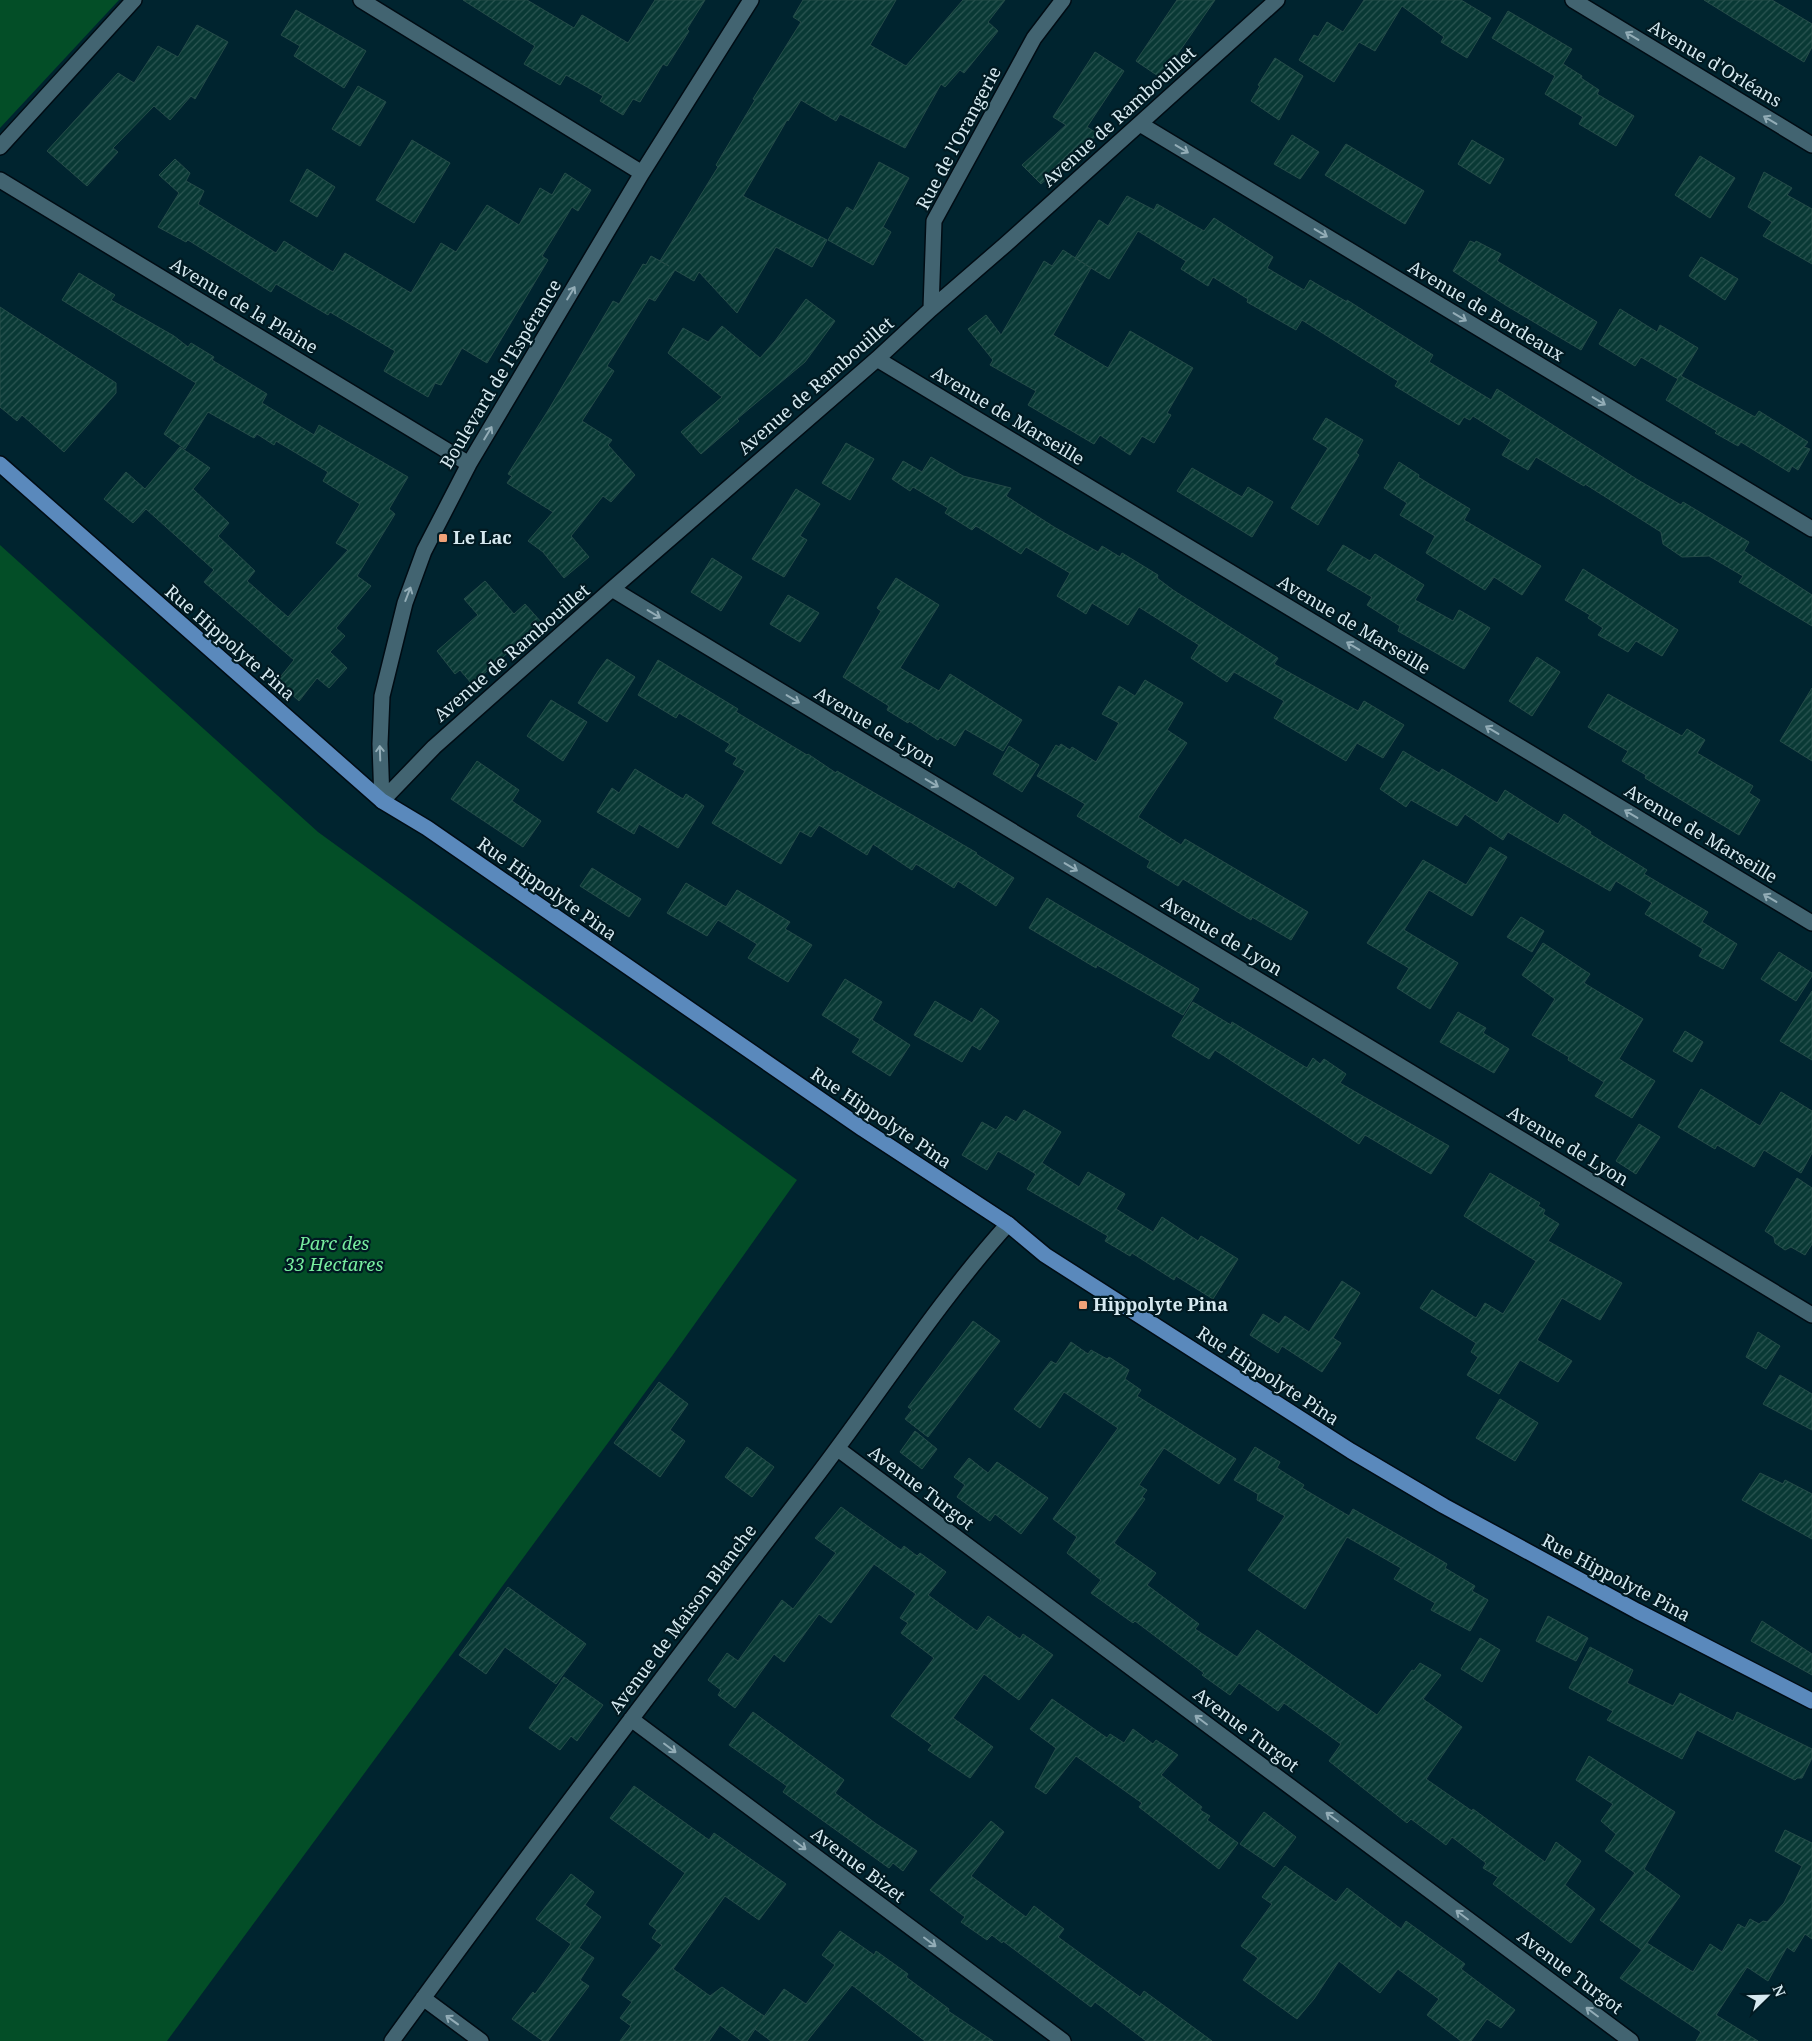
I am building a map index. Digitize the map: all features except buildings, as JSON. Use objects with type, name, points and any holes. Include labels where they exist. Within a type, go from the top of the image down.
[{"type":"main road","name":"Rue Hippolyte Pina","points":[[0,464],[382,801],[426,828],[863,1129],[1008,1224],[1045,1255],[1351,1452],[1534,1556],[1812,1702]]},
{"type":"street","points":[[0,148],[134,0]]},
{"type":"street","points":[[361,0],[642,173]]},
{"type":"street","name":"Boulevard de l'Espérance","points":[[382,801],[380,744],[382,696],[405,602],[424,551],[469,464],[642,173],[751,0]]},
{"type":"street","name":"Rue de l'Orangerie","points":[[930,309],[934,221],[1034,38],[1064,0]]},
{"type":"street","name":"Avenue de Rambouillet","points":[[382,801],[434,747],[612,589],[877,359],[930,309],[1005,245],[1277,0]]},
{"type":"street","name":"Avenue d'Orléans","points":[[1573,0],[1812,145]]},
{"type":"street","name":"Avenue de Bordeaux","points":[[1140,124],[1812,530]]},
{"type":"street","name":"Avenue de la Plaine","points":[[0,180],[469,464]]},
{"type":"street","name":"Avenue de Marseille","points":[[877,359],[1812,923]]},
{"type":"street","name":"Avenue de Lyon","points":[[612,589],[1812,1315]]},
{"type":"street","name":"Avenue de Maison Blanche","points":[[392,2041],[631,1719],[838,1449],[973,1263],[1008,1224]]},
{"type":"street","name":"Avenue Turgot","points":[[838,1449],[1631,2041]]},
{"type":"street","name":"Avenue Bizet","points":[[631,1719],[1063,2041]]},
{"type":"street","points":[[423,1998],[482,2041]]},
{"type":"green space","points":[[0,0],[119,0],[0,128]]},
{"type":"green space","name":"Parc des 33 Hectares","points":[[0,545],[318,832],[797,1180],[672,1356],[167,2041],[0,2041]]},
{"type":"place","name":"Le Lac","points":[[443,538]]},
{"type":"place","name":"Hippolyte Pina","points":[[1083,1305]]}]
